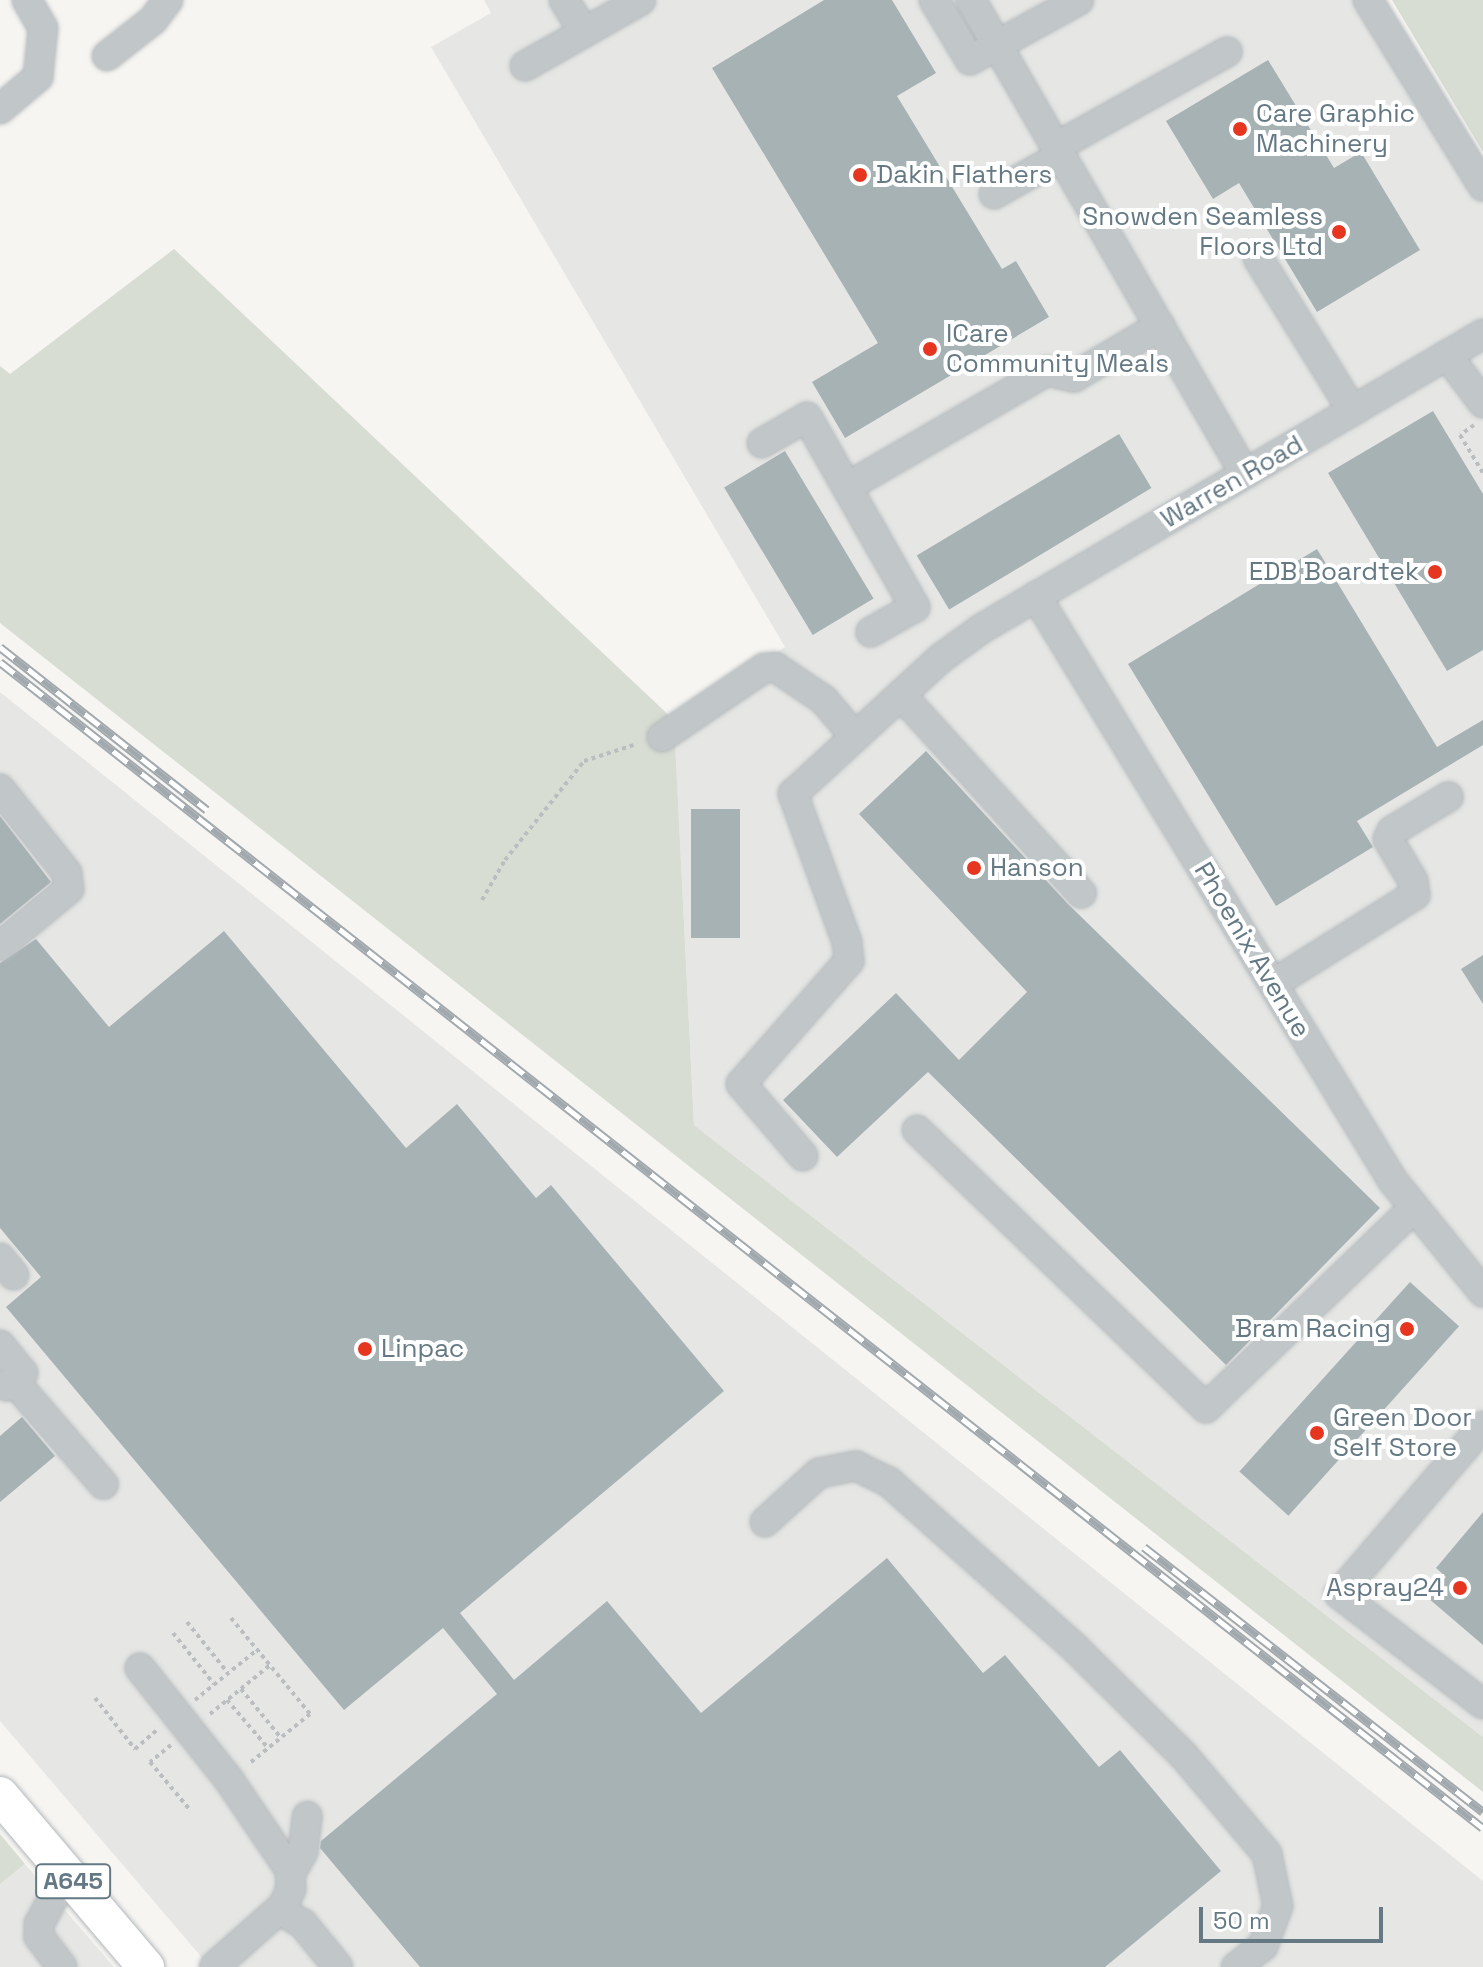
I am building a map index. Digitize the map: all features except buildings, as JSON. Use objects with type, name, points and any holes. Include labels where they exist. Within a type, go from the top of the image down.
[{"type":"main road","name":"A645","points":[[0,1795],[146,1967]]},
{"type":"street","points":[[0,109],[38,77],[43,28],[27,0]]},
{"type":"street","points":[[107,56],[153,20],[168,0]]},
{"type":"street","points":[[564,0],[584,32]]},
{"type":"street","points":[[525,66],[641,0]]},
{"type":"street","points":[[934,0],[970,60],[1079,0]]},
{"type":"street","points":[[971,0],[1245,474]]},
{"type":"street","points":[[1368,0],[1483,186]]},
{"type":"street","points":[[994,194],[1058,151],[1227,52]]},
{"type":"street","points":[[1258,258],[1353,411]]},
{"type":"street","points":[[847,487],[1047,371],[1074,377],[1160,326]]},
{"type":"street","name":"Warren Road","points":[[803,1156],[741,1084],[849,961],[847,942],[793,794],[901,695],[981,629],[1483,334]]},
{"type":"street","points":[[1447,355],[1483,403]]},
{"type":"street","points":[[762,443],[807,417],[915,607],[871,632]]},
{"type":"street","name":"Phoenix Avenue","points":[[1036,596],[1414,1208],[1479,1281]]},
{"type":"street","points":[[662,737],[764,668],[775,667],[824,700],[855,737]]},
{"type":"street","points":[[901,695],[1081,893]]},
{"type":"street","points":[[0,789],[67,873],[69,889],[0,946]]},
{"type":"street","points":[[1273,984],[1415,895],[1413,881],[1388,839],[1392,831],[1448,797]]},
{"type":"street","points":[[917,1130],[1206,1408],[1414,1208]]},
{"type":"street","points":[[0,1345],[23,1373],[7,1386],[103,1484]]},
{"type":"street","points":[[1483,1426],[1339,1594],[1483,1704]]},
{"type":"street","points":[[765,1522],[819,1473],[856,1466],[889,1482],[1075,1648],[1184,1756],[1267,1854],[1278,1906],[1263,1946],[1236,1967]]},
{"type":"street","points":[[140,1668],[229,1780],[291,1873]]},
{"type":"street","points":[[214,1967],[279,1910],[291,1889],[291,1873],[303,1851],[307,1816]]},
{"type":"street","points":[[62,1967],[39,1936],[39,1924],[67,1873]]},
{"type":"street","points":[[279,1910],[303,1924],[338,1967]]},
{"type":"path","points":[[1483,420],[1460,435],[1483,473]]},
{"type":"path","points":[[482,900],[505,860],[584,761],[662,737]]},
{"type":"path","points":[[229,1780],[310,1714],[231,1618]]},
{"type":"path","points":[[187,1622],[228,1673]]},
{"type":"path","points":[[173,1633],[215,1684]]},
{"type":"path","points":[[191,1811],[150,1762],[270,1665]]},
{"type":"path","points":[[241,1689],[281,1738]]},
{"type":"path","points":[[227,1700],[268,1748]]},
{"type":"shaded area","points":[[484,0],[1368,0],[1483,184],[1483,1737],[694,1125],[674,720],[785,647],[431,47],[491,13]]},
{"type":"shaded area","points":[[1392,0],[1483,0],[1483,152]]},
{"type":"shaded area","points":[[174,249],[674,720],[694,1125],[1483,1737],[1483,1792],[0,623],[0,366],[10,374]]},
{"type":"shaded area","points":[[0,692],[1483,1881],[1483,1967],[210,1967],[0,1721]]},
{"type":"shaded area","points":[[0,1834],[25,1864],[0,1884]]},
{"type":"shaded area","points":[[25,1864],[114,1967],[0,1967],[0,1884]]},
{"type":"railway","points":[[0,647],[207,810]]},
{"type":"railway","points":[[0,662],[1483,1828]]},
{"type":"railway","points":[[1144,1547],[1483,1812]]},
{"type":"place","name":"Care Graphic Machinery","points":[[1240,129]]},
{"type":"place","name":"Dakin Flathers","points":[[860,175]]},
{"type":"place","name":"Snowden Seamless Floors Ltd","points":[[1339,232]]},
{"type":"place","name":"ICare Community Meals","points":[[930,349]]},
{"type":"place","name":"EDB Boardtek","points":[[1435,572]]},
{"type":"place","name":"Hanson","points":[[974,868]]},
{"type":"place","name":"Bram Racing","points":[[1407,1329]]},
{"type":"place","name":"Linpac","points":[[365,1349]]},
{"type":"place","name":"Green Door Self Store","points":[[1317,1433]]},
{"type":"place","name":"Aspray24","points":[[1460,1588]]}]
